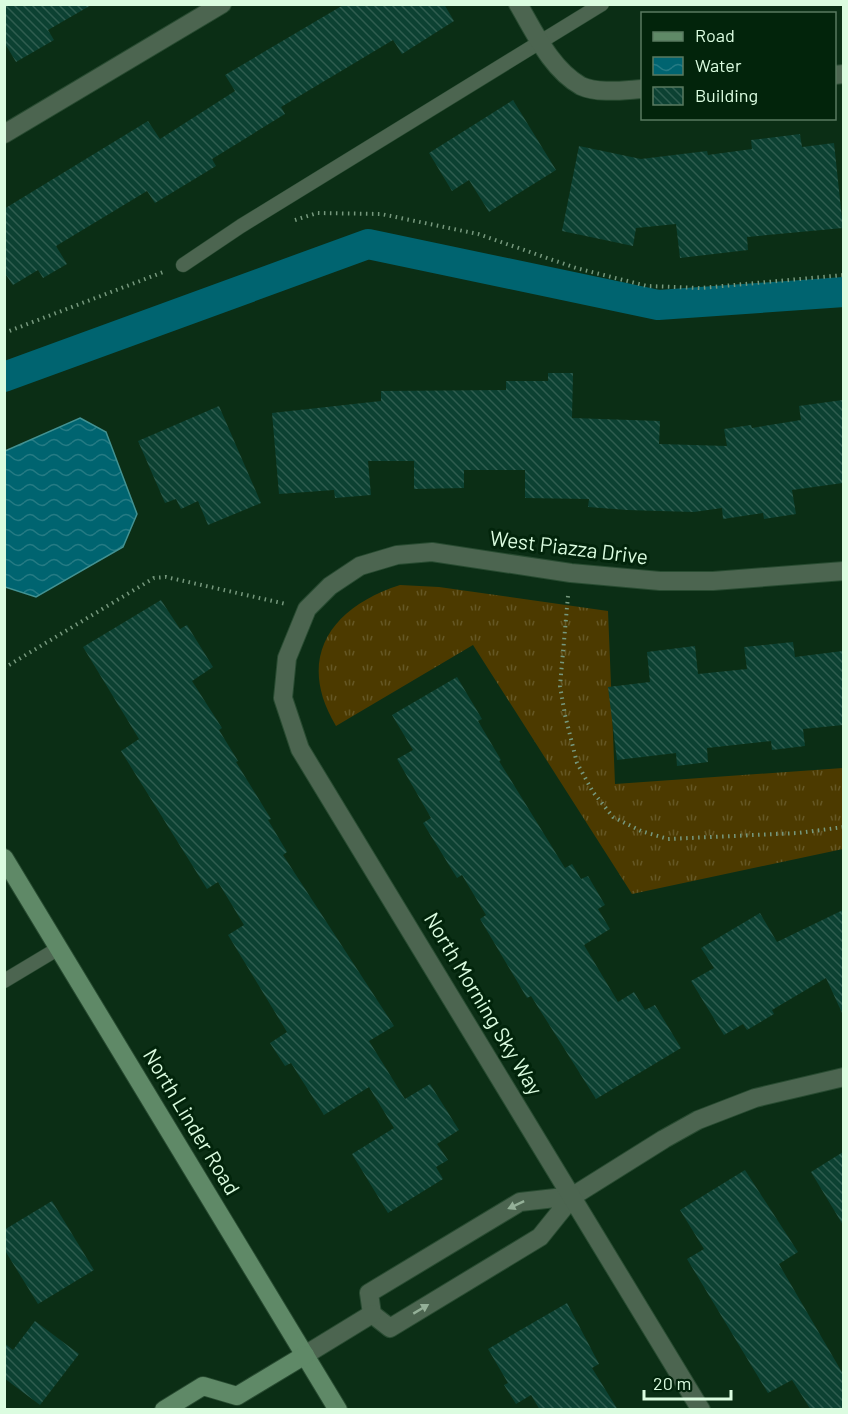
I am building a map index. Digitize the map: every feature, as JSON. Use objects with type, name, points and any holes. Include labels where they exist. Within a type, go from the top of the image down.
[{"type":"main road","name":"North Linder Road","points":[[4,858],[338,1410]]},
{"type":"main road","points":[[164,1410],[203,1386],[236,1403],[306,1356]]},
{"type":"street","points":[[4,134],[222,4]]},
{"type":"street","points":[[518,4],[556,66],[583,87],[615,91],[641,89]]},
{"type":"street","name":"West Piazza Drive","points":[[307,609],[330,586],[360,566],[397,555],[432,552],[571,573],[660,581],[713,581],[843,571]]},
{"type":"street","name":"North Morning Sky Way","points":[[307,609],[287,658],[283,698],[300,749],[573,1196],[700,1410]]},
{"type":"street","points":[[573,1196],[520,1202],[369,1293],[372,1314],[390,1328],[540,1238],[573,1196],[698,1120],[755,1098],[843,1077]]},
{"type":"street","points":[[306,1356],[372,1314]]},
{"type":"lane","points":[[183,265],[241,226],[602,4]]},
{"type":"lane","points":[[4,981],[59,948]]},
{"type":"path","points":[[288,222],[317,213],[381,214],[478,234],[576,268],[647,286],[701,288],[843,275]]},
{"type":"path","points":[[4,333],[183,265]]},
{"type":"path","points":[[571,573],[560,686],[577,762],[592,792],[613,817],[641,831],[668,839],[765,835],[843,827]]},
{"type":"path","points":[[4,668],[154,578],[166,577],[307,609]]},
{"type":"green space","points":[[400,585],[439,587],[608,611],[615,784],[843,768],[843,849],[632,894],[473,645],[336,726],[324,701],[319,678],[320,657],[327,638],[339,621],[355,607]]},
{"type":"water","points":[[80,418],[106,432],[137,514],[123,547],[36,597],[5,587],[5,451]]},
{"type":"building","points":[[4,4],[93,4],[48,30],[54,40],[16,62],[4,42]]},
{"type":"building","points":[[345,4],[444,4],[454,21],[402,54],[393,40],[281,107],[285,114],[212,159],[216,166],[155,203],[147,191],[56,246],[67,264],[43,278],[38,270],[13,285],[4,272],[4,209],[148,121],[160,139],[235,91],[225,75]]},
{"type":"building","points":[[513,100],[556,170],[489,212],[469,180],[452,191],[429,153]]},
{"type":"building","points":[[800,134],[802,147],[834,143],[843,228],[747,237],[748,250],[680,258],[676,224],[636,228],[633,246],[562,231],[579,146],[641,159],[707,151],[708,155],[752,149],[751,140]]},
{"type":"building","points":[[548,373],[573,373],[572,418],[660,421],[659,444],[727,446],[724,429],[751,425],[752,428],[801,420],[799,406],[843,400],[843,483],[792,490],[796,514],[764,519],[763,513],[723,519],[722,508],[694,512],[627,510],[588,507],[589,499],[525,498],[525,470],[464,470],[464,488],[414,489],[414,461],[368,461],[371,495],[335,498],[334,490],[279,494],[272,413],[381,401],[381,391],[506,390],[506,381],[548,381]]},
{"type":"building","points":[[219,406],[261,503],[208,525],[198,501],[181,509],[176,499],[165,503],[138,441]]},
{"type":"building","points":[[161,600],[180,629],[187,625],[213,667],[192,681],[222,728],[219,730],[238,761],[236,762],[271,819],[268,820],[287,852],[283,855],[394,1026],[369,1041],[405,1099],[430,1084],[459,1130],[437,1144],[448,1160],[436,1167],[443,1179],[388,1213],[352,1154],[394,1128],[369,1087],[324,1115],[291,1063],[285,1066],[270,1043],[287,1032],[228,935],[244,925],[218,882],[207,889],[121,751],[139,739],[83,647]]},
{"type":"building","points":[[793,642],[795,657],[843,651],[843,725],[803,729],[805,746],[772,750],[771,741],[707,748],[708,762],[677,766],[676,753],[617,760],[608,687],[650,682],[647,652],[695,646],[698,674],[747,669],[744,647]]},
{"type":"building","points":[[457,677],[482,719],[478,721],[501,760],[499,761],[565,868],[572,864],[581,879],[588,876],[605,905],[598,909],[610,929],[584,945],[618,1002],[634,992],[645,1010],[655,1005],[681,1048],[596,1099],[531,996],[527,998],[480,919],[486,915],[462,875],[457,878],[423,823],[431,818],[397,759],[413,750],[392,715]]},
{"type":"building","points":[[843,910],[843,1015],[826,978],[772,1010],[774,1014],[747,1030],[743,1024],[724,1035],[691,981],[714,968],[701,948],[760,913],[777,942]]},
{"type":"building","points":[[843,1152],[843,1225],[811,1172]]},
{"type":"building","points":[[745,1170],[798,1252],[779,1264],[843,1374],[843,1410],[811,1410],[792,1380],[768,1393],[687,1259],[704,1249],[680,1210]]},
{"type":"building","points":[[52,1201],[94,1270],[38,1304],[4,1249],[4,1230]]},
{"type":"building","points":[[567,1303],[599,1364],[592,1368],[618,1410],[540,1410],[531,1395],[516,1404],[504,1385],[508,1383],[488,1349]]},
{"type":"building","points":[[35,1321],[79,1354],[40,1405],[4,1378],[4,1343],[13,1350]]},
{"type":"waterway","points":[[4,377],[368,244],[658,305],[844,292]]}]
